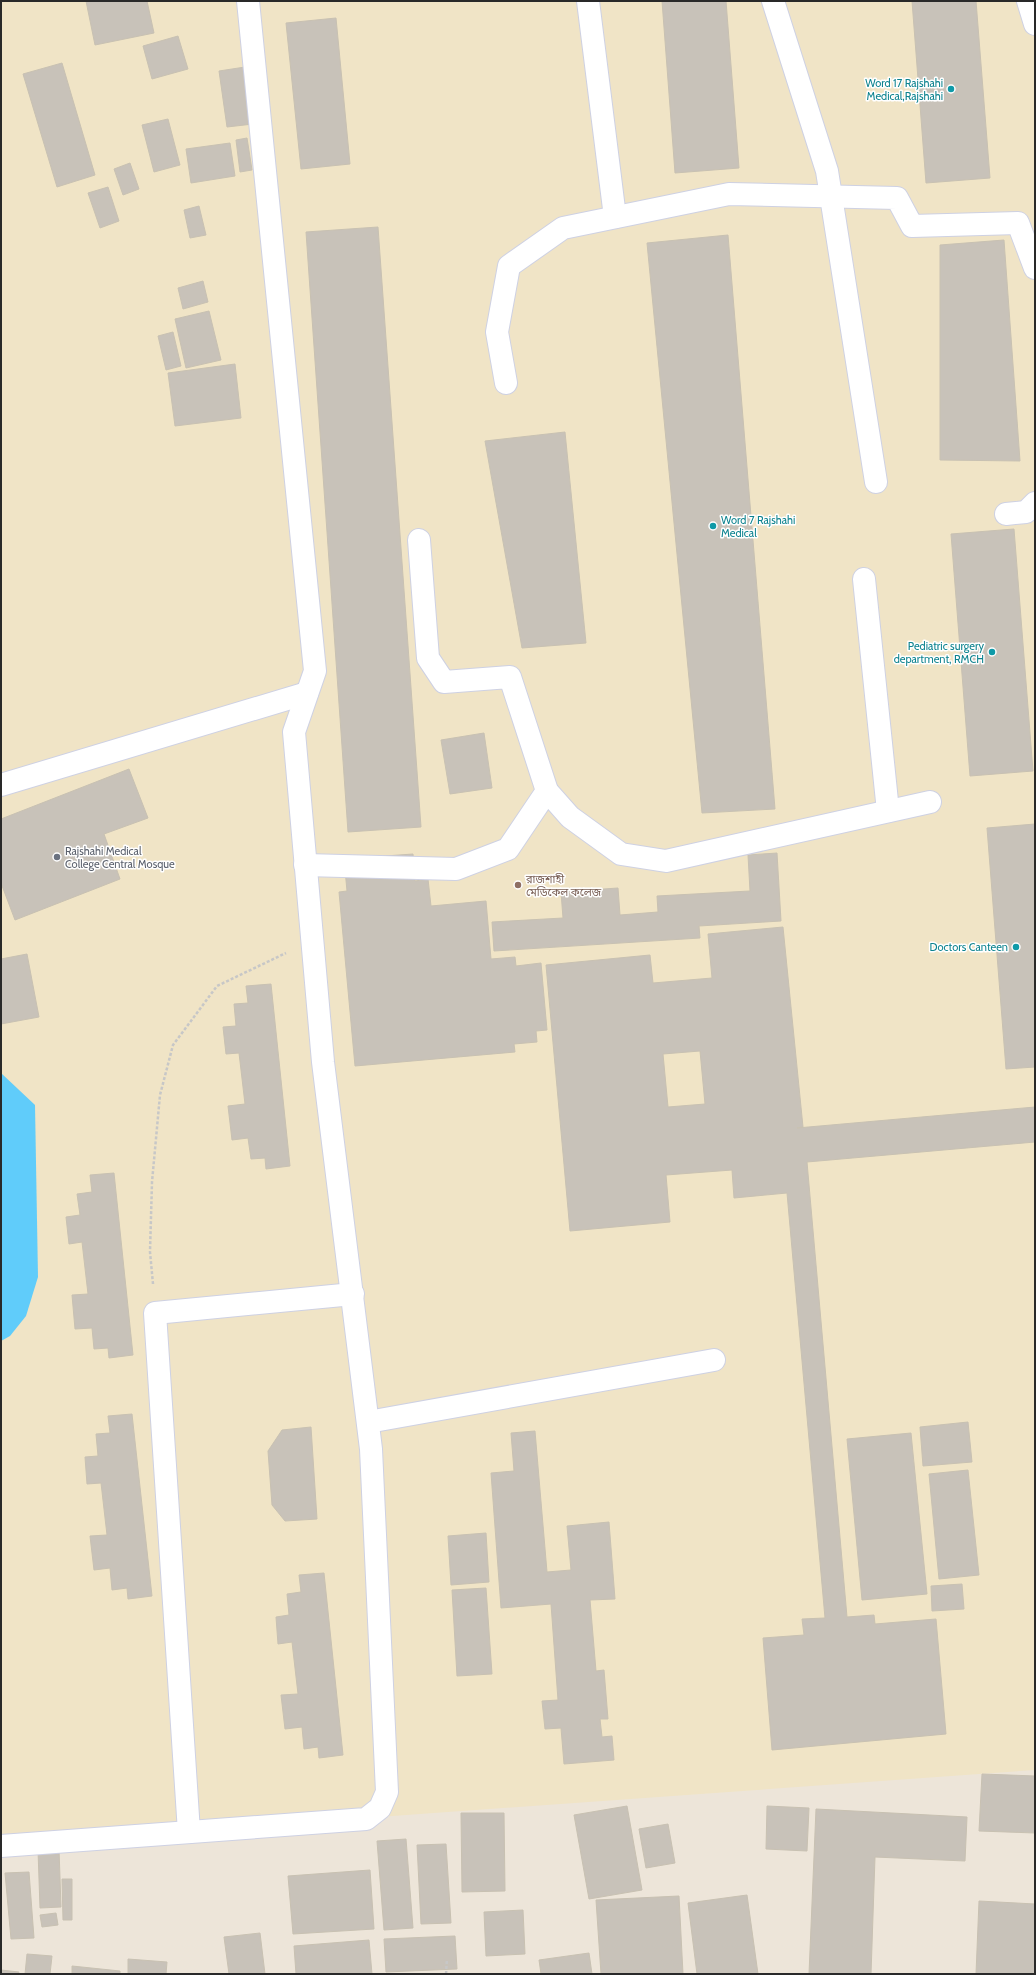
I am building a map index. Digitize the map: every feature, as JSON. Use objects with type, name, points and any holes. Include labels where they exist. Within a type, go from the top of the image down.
[{"type":"street","points":[[1,1846],[366,1819],[380,1808],[387,1792],[371,1449],[353,1294],[323,1062],[294,732],[315,671],[248,1]]},
{"type":"street","points":[[588,1],[615,217]]},
{"type":"street","points":[[773,1],[827,171],[876,482]]},
{"type":"street","points":[[1028,1],[1035,24]]},
{"type":"street","points":[[506,383],[497,332],[509,266],[563,228],[729,194],[897,198],[912,226],[1018,223],[1035,268]]},
{"type":"street","points":[[1006,514],[1026,512],[1035,504]]},
{"type":"street","points":[[419,540],[428,658],[444,682],[510,677],[547,791],[570,817],[621,854],[666,862],[930,802]]},
{"type":"street","points":[[864,579],[888,811]]},
{"type":"street","points":[[1,785],[307,693]]},
{"type":"street","points":[[305,865],[456,870],[508,849],[547,791]]},
{"type":"street","points":[[189,1832],[155,1312],[353,1294]]},
{"type":"street","points":[[368,1422],[714,1360]]},
{"type":"path","points":[[155,1312],[150,1252],[152,1182],[160,1095],[173,1045],[217,986],[312,940]]},
{"type":"path","points":[[446,1974],[447,1959]]},
{"type":"shaded area","name":"রাজশাহী মেডিকেল কলেজ","points":[[1,1],[1035,1],[1035,1770],[1,1844]]},
{"type":"water","points":[[1,1073],[35,1105],[38,1277],[26,1316],[10,1336],[1,1341]]},
{"type":"building","points":[[86,1],[147,1],[154,33],[95,45]]},
{"type":"building","points":[[662,1],[726,1],[739,168],[675,173]]},
{"type":"building","name":"Word 17 Rajshahi Medical,Rajshahi","points":[[912,1],[976,1],[990,178],[926,183]]},
{"type":"building","points":[[336,18],[350,164],[301,169],[286,23]]},
{"type":"building","points":[[178,36],[188,69],[152,79],[143,46]]},
{"type":"building","points":[[62,63],[95,175],[57,187],[23,74]]},
{"type":"building","points":[[245,67],[253,124],[227,127],[219,71]]},
{"type":"building","points":[[168,119],[180,165],[154,172],[142,125]]},
{"type":"building","points":[[247,138],[252,170],[240,172],[236,140]]},
{"type":"building","points":[[230,143],[235,176],[191,183],[186,149]]},
{"type":"building","points":[[130,163],[139,189],[123,195],[114,169]]},
{"type":"building","points":[[108,187],[119,221],[100,228],[88,193]]},
{"type":"building","points":[[199,206],[206,235],[190,238],[184,210]]},
{"type":"building","points":[[378,227],[421,827],[348,832],[306,232]]},
{"type":"building","name":"Word 7 Rajshahi Medical","points":[[728,235],[775,809],[702,813],[647,243]]},
{"type":"building","points":[[1004,240],[1020,461],[940,460],[940,245]]},
{"type":"building","points":[[203,281],[208,302],[183,309],[178,288]]},
{"type":"building","points":[[209,311],[221,360],[186,368],[175,319]]},
{"type":"building","points":[[173,332],[181,366],[166,370],[158,336]]},
{"type":"building","points":[[235,364],[241,418],[175,426],[168,373]]},
{"type":"building","points":[[565,432],[586,643],[522,648],[485,441]]},
{"type":"building","name":"Pediatric surgery department, RMCH","points":[[1014,529],[1033,771],[970,776],[951,534]]},
{"type":"building","points":[[484,733],[492,788],[450,794],[441,740]]},
{"type":"building","name":"Rajshahi Medical College Central Mosque","points":[[129,769],[148,818],[104,834],[120,879],[15,920],[1,883],[1,819]]},
{"type":"building","name":"Doctors Canteen","points":[[1035,824],[1035,1067],[1006,1069],[987,828]]},
{"type":"building","points":[[777,853],[781,921],[699,926],[700,938],[494,951],[492,922],[563,918],[561,892],[618,888],[620,915],[658,912],[657,896],[750,891],[748,855]]},
{"type":"building","points":[[413,854],[415,881],[428,879],[431,906],[486,901],[491,959],[515,957],[516,966],[541,963],[547,1030],[536,1031],[537,1042],[514,1044],[515,1052],[355,1066],[339,892],[347,891],[344,859]]},
{"type":"building","points":[[783,927],[803,1127],[797,1128],[1035,1107],[1035,1142],[807,1162],[847,1617],[874,1615],[875,1624],[936,1619],[946,1734],[772,1750],[763,1638],[804,1635],[802,1619],[825,1618],[787,1193],[734,1198],[732,1170],[666,1175],[670,1222],[570,1231],[546,965],[650,955],[653,983],[712,978],[708,934]],"holes":[[[700,1051],[705,1104],[668,1107],[663,1054]]]},
{"type":"building","points":[[27,954],[39,1017],[1,1024],[1,959]]},
{"type":"building","points":[[271,984],[290,1166],[266,1169],[265,1158],[251,1159],[248,1138],[232,1140],[228,1106],[245,1104],[239,1053],[226,1054],[223,1027],[236,1026],[234,1004],[248,1003],[246,986]]},
{"type":"building","points":[[114,1173],[133,1355],[109,1358],[108,1348],[94,1349],[92,1328],[75,1329],[72,1295],[88,1294],[82,1242],[69,1244],[66,1217],[80,1215],[77,1194],[92,1192],[90,1175]]},
{"type":"building","points":[[132,1414],[152,1596],[128,1599],[127,1588],[112,1590],[110,1568],[94,1570],[90,1536],[107,1535],[101,1483],[87,1484],[85,1457],[98,1456],[96,1434],[110,1433],[108,1416]]},
{"type":"building","points":[[968,1422],[972,1462],[923,1466],[920,1427]]},
{"type":"building","points":[[311,1427],[317,1519],[285,1521],[272,1505],[268,1451],[282,1430]]},
{"type":"building","points":[[535,1431],[547,1572],[571,1570],[567,1526],[609,1522],[615,1599],[590,1600],[596,1671],[604,1670],[608,1719],[600,1719],[602,1737],[612,1736],[614,1760],[564,1764],[561,1728],[545,1729],[542,1701],[558,1700],[551,1604],[501,1608],[491,1473],[514,1471],[511,1433]]},
{"type":"building","points":[[911,1433],[927,1594],[862,1600],[847,1439]]},
{"type":"building","points":[[968,1470],[979,1575],[939,1579],[929,1474]]},
{"type":"building","points":[[486,1533],[489,1582],[451,1585],[448,1536]]},
{"type":"building","points":[[324,1573],[343,1755],[319,1758],[318,1747],[304,1749],[302,1727],[285,1729],[281,1695],[298,1694],[292,1642],[278,1644],[276,1617],[289,1615],[287,1594],[301,1592],[299,1575]]},
{"type":"building","points":[[962,1584],[964,1609],[932,1611],[931,1586]]},
{"type":"building","points":[[486,1588],[492,1674],[457,1676],[452,1590]]},
{"type":"building","points":[[982,1774],[1035,1776],[1035,1833],[979,1831]]},
{"type":"building","points":[[627,1806],[642,1890],[589,1899],[574,1815]]},
{"type":"building","points":[[767,1806],[809,1808],[807,1851],[766,1849]]},
{"type":"building","points":[[816,1809],[967,1817],[965,1861],[875,1857],[871,1974],[809,1974]]},
{"type":"building","points":[[461,1813],[504,1813],[505,1891],[462,1892]]},
{"type":"building","points":[[668,1824],[675,1863],[646,1868],[639,1829]]},
{"type":"building","points":[[406,1839],[413,1928],[384,1930],[377,1841]]},
{"type":"building","points":[[446,1844],[451,1923],[421,1924],[417,1845]]},
{"type":"building","points":[[59,1849],[61,1907],[40,1908],[38,1850]]},
{"type":"building","points":[[370,1870],[374,1929],[293,1934],[288,1876]]},
{"type":"building","points":[[29,1872],[34,1938],[11,1939],[5,1873]]},
{"type":"building","points":[[62,1879],[72,1879],[72,1920],[63,1920]]},
{"type":"building","points":[[747,1895],[758,1974],[697,1974],[688,1903]]},
{"type":"building","points":[[679,1896],[683,1974],[601,1974],[596,1900]]},
{"type":"building","points":[[979,1901],[1035,1904],[1035,1974],[976,1974]]},
{"type":"building","points":[[523,1910],[525,1954],[486,1956],[484,1912]]},
{"type":"building","points":[[56,1913],[58,1925],[42,1927],[40,1915]]},
{"type":"building","points":[[260,1933],[265,1974],[229,1974],[224,1937]]},
{"type":"building","points":[[455,1936],[457,1969],[386,1972],[384,1939]]},
{"type":"building","points":[[369,1940],[372,1974],[296,1974],[294,1946]]},
{"type":"building","points":[[589,1953],[592,1974],[541,1974],[539,1960]]},
{"type":"building","points":[[27,1954],[52,1956],[50,1974],[25,1974]]},
{"type":"building","points":[[128,1959],[167,1962],[166,1974],[128,1974]]},
{"type":"building","points":[[72,1966],[120,1971],[120,1974],[72,1974]]},
{"type":"building","points":[[1,1970],[19,1972],[18,1974],[1,1974]]},
{"type":"place","name":"Word 17 Rajshahi Medical,Rajshahi","points":[[951,89]]},
{"type":"place","name":"Word 7 Rajshahi Medical","points":[[713,526]]},
{"type":"place","name":"Pediatric surgery department, RMCH","points":[[992,652]]},
{"type":"place","name":"Rajshahi Medical College Central Mosque","points":[[57,857]]},
{"type":"place","name":"রাজশাহী মেডিকেল কলেজ","points":[[518,885]]},
{"type":"place","name":"Doctors Canteen","points":[[1016,947]]}]
